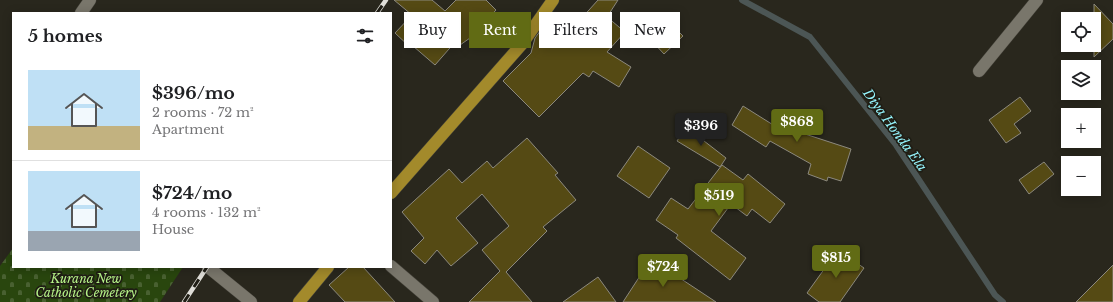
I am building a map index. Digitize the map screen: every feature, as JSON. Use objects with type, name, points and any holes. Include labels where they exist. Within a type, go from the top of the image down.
[{"type":"main road","points":[[392,192],[522,44],[553,0]]},
{"type":"main road","points":[[299,302],[327,268]]},
{"type":"street","points":[[82,12],[90,0]]},
{"type":"street","points":[[979,71],[1037,0]]},
{"type":"street","points":[[392,267],[433,302]]},
{"type":"street","points":[[209,268],[251,302]]},
{"type":"green space","name":"Kurana New Catholic Cemetery","points":[[12,249],[12,268],[182,268],[160,302],[0,302],[0,266]]},
{"type":"building","points":[[394,0],[432,0],[445,11],[456,0],[486,0],[496,10],[494,12],[469,12],[469,39],[461,44],[461,12],[408,12]]},
{"type":"building","points":[[598,0],[618,0],[610,12],[587,12]]},
{"type":"building","points":[[1094,4],[1113,24],[1113,39],[1101,50],[1101,12],[1094,12]]},
{"type":"building","points":[[612,21],[620,28],[620,38],[612,46]]},
{"type":"building","points":[[404,23],[404,41],[395,33]]},
{"type":"building","points":[[539,33],[539,48],[611,48],[607,52],[631,67],[619,87],[593,71],[589,77],[583,73],[539,117],[503,81],[531,53],[535,38]]},
{"type":"building","points":[[415,48],[450,48],[435,65]]},
{"type":"building","points":[[658,48],[670,48],[664,54]]},
{"type":"building","points":[[1094,52],[1099,52],[1094,57]]},
{"type":"building","points":[[1020,97],[1031,111],[1014,124],[1021,133],[1006,143],[989,120]]},
{"type":"building","points":[[743,106],[786,133],[797,112],[812,121],[805,134],[851,149],[841,181],[828,177],[827,181],[808,174],[811,164],[770,141],[766,147],[732,125]]},
{"type":"building","points":[[686,127],[726,158],[720,167],[677,141]]},
{"type":"building","points":[[527,138],[558,173],[555,175],[576,200],[543,227],[547,231],[506,272],[532,302],[469,302],[500,271],[482,250],[509,226],[482,194],[456,218],[478,243],[451,266],[437,250],[425,264],[411,251],[424,238],[402,212],[449,169],[462,183],[487,161],[493,168]]},
{"type":"building","points":[[638,146],[670,168],[649,198],[617,176]]},
{"type":"building","points":[[1044,162],[1054,174],[1029,194],[1019,180]]},
{"type":"building","points":[[722,165],[743,180],[748,174],[785,204],[770,223],[752,209],[747,216],[731,204],[711,231],[746,258],[730,280],[676,238],[678,235],[656,220],[671,198],[688,209]]},
{"type":"building","points":[[838,250],[864,268],[840,302],[819,302],[807,293]]},
{"type":"building","points":[[651,259],[716,302],[623,302]]},
{"type":"building","points":[[1113,265],[1113,302],[1076,302]]},
{"type":"building","points":[[348,268],[364,268],[395,302],[345,302],[329,285]]},
{"type":"building","points":[[598,277],[616,302],[563,302]]},
{"type":"waterway","name":"Diya Honda Ela","points":[[742,0],[810,37],[896,145],[995,295],[1003,302]]},
{"type":"railway","points":[[378,12],[386,0]]},
{"type":"railway","points":[[184,302],[206,268]]}]
